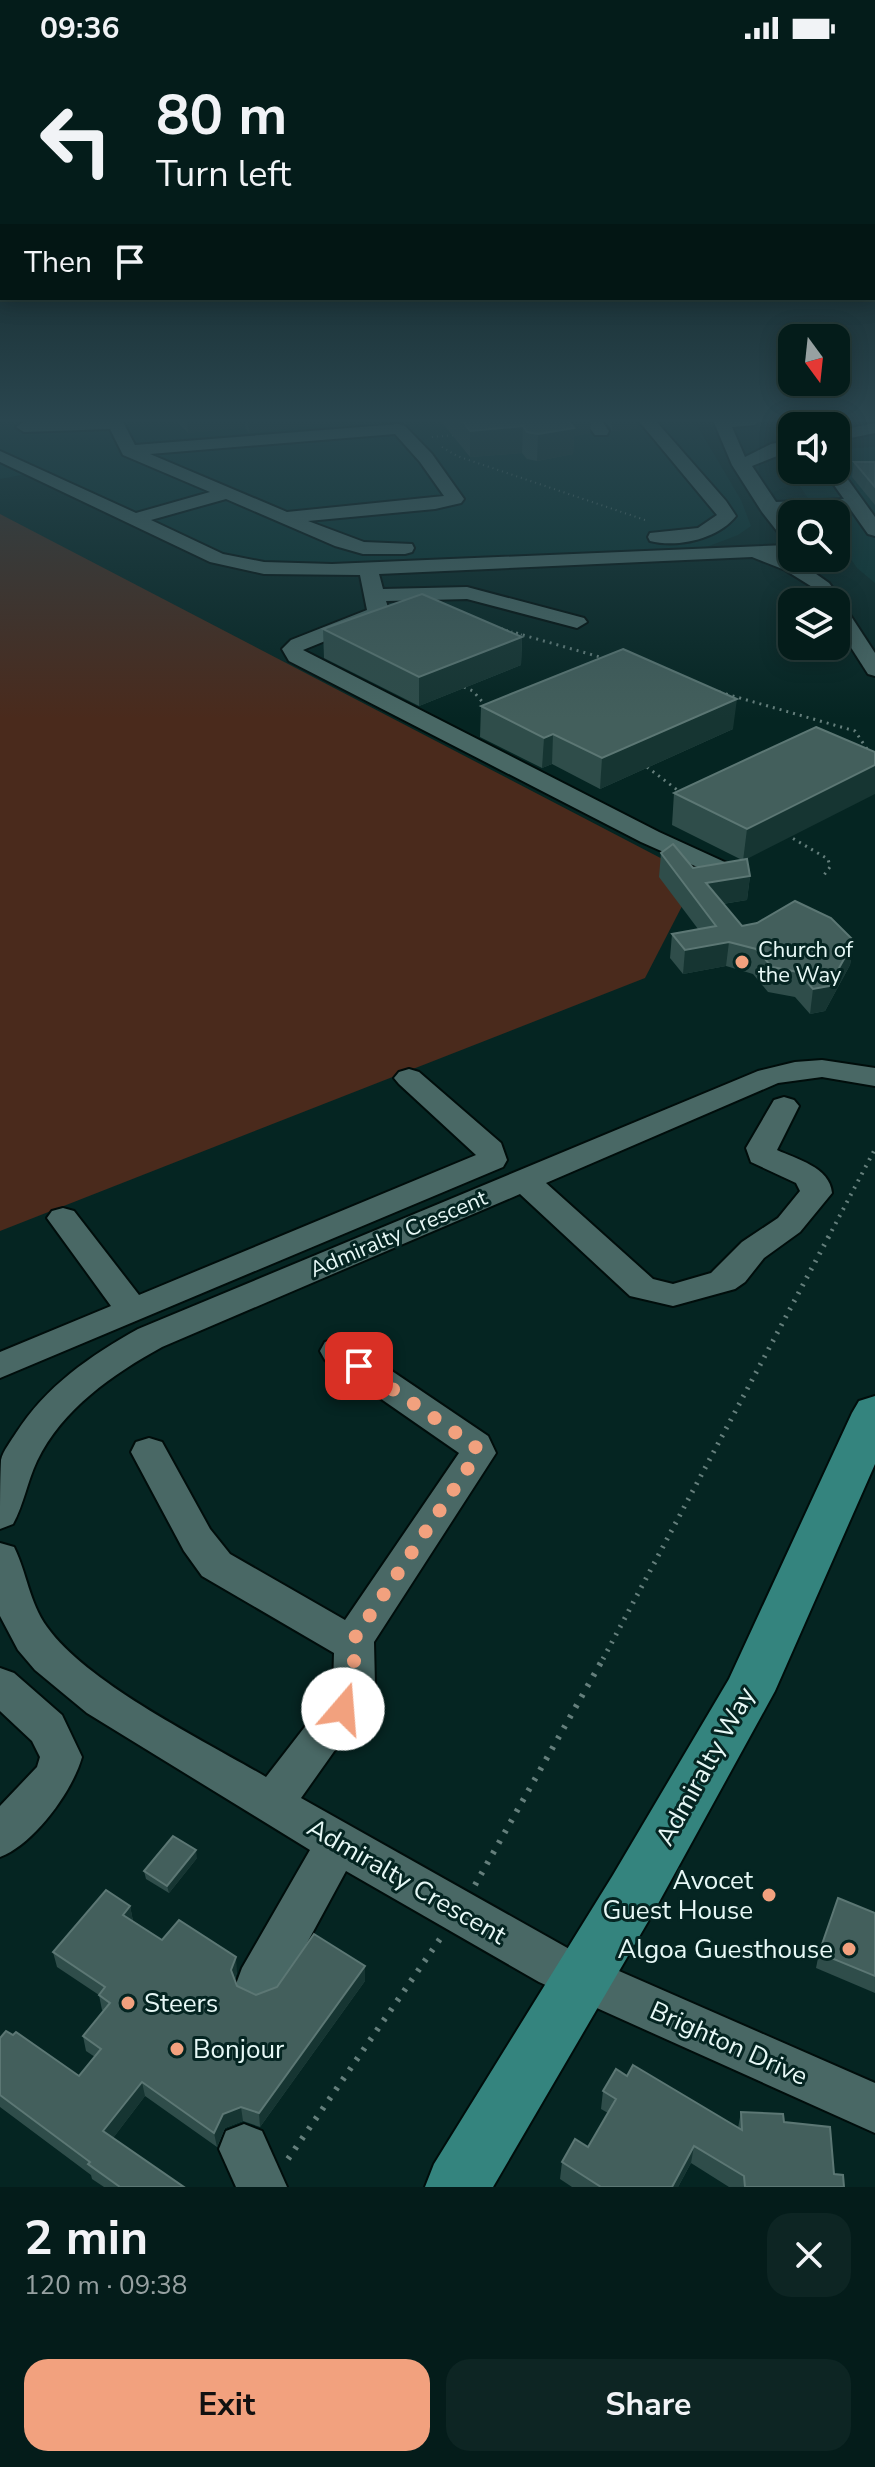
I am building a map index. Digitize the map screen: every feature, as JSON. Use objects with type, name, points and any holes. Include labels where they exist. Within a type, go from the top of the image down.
[{"type":"main road","name":"Admiralty Way","points":[[457,2187],[749,1691],[875,1413]]},
{"type":"street","points":[[135,519],[205,554],[233,562],[295,570],[778,551]]},
{"type":"street","points":[[289,519],[342,542],[377,549],[688,535],[719,525],[725,519]]},
{"type":"street","points":[[736,553],[785,563],[819,588]]},
{"type":"street","points":[[368,569],[378,607],[370,617],[298,644],[292,653],[636,830],[731,874]]},
{"type":"street","points":[[375,595],[467,593],[577,622]]},
{"type":"street","points":[[850,630],[875,670]]},
{"type":"street","name":"Admiralty Crescent","points":[[0,1514],[12,1448],[39,1424],[65,1394],[116,1355],[150,1338],[784,1072],[823,1068],[875,1077]]},
{"type":"street","points":[[0,1366],[492,1160],[490,1150],[409,1078]]},
{"type":"street","points":[[524,1180],[642,1288],[661,1295],[695,1291],[733,1274],[753,1250],[789,1225],[816,1193],[816,1187],[807,1176],[762,1155],[761,1148],[784,1106]]},
{"type":"street","points":[[63,1218],[133,1311]]},
{"type":"street","points":[[272,1802],[351,1695],[356,1677],[353,1644],[478,1453],[475,1446],[424,1408],[337,1351]]},
{"type":"street","points":[[149,1452],[197,1540],[216,1565],[353,1644]]},
{"type":"street","name":"Admiralty Crescent","points":[[0,1558],[10,1598],[27,1631],[49,1658],[102,1701],[338,1843],[582,1978]]},
{"type":"street","points":[[0,1685],[47,1728],[61,1757],[55,1777],[0,1837]]},
{"type":"street","points":[[259,1984],[338,1843]]},
{"type":"street","name":"Brighton Drive","points":[[582,1978],[875,2108]]},
{"type":"path","points":[[643,519],[688,535]]},
{"type":"path","points":[[494,626],[614,661]]},
{"type":"path","points":[[458,684],[473,691],[486,707]]},
{"type":"path","points":[[720,692],[855,731],[875,761]]},
{"type":"path","points":[[640,763],[655,771],[671,789],[685,794]]},
{"type":"path","points":[[781,832],[828,859],[830,867],[824,875]]},
{"type":"path","points":[[264,2166],[459,1912],[574,1714],[875,1149]]},
{"type":"shaded area","points":[[0,519],[10,519],[697,877],[645,978],[0,1231]]},
{"type":"shaded area","points":[[124,519],[748,519],[751,526],[738,535],[696,551],[397,574],[212,561]]},
{"type":"shaded area","points":[[850,519],[875,519],[875,583],[850,558]]},
{"type":"building","points":[[422,594],[522,637],[419,677],[323,629]]},
{"type":"building","points":[[623,649],[737,699],[602,758],[553,734],[544,738],[481,706]]},
{"type":"building","points":[[816,727],[875,752],[875,765],[747,829],[674,793]]},
{"type":"building","points":[[673,844],[693,868],[747,859],[750,876],[706,883],[742,926],[757,923],[795,901],[831,918],[854,941],[829,986],[813,989],[798,972],[772,967],[756,949],[729,942],[685,950],[672,934],[716,926],[661,853]]},
{"type":"building","points":[[173,1836],[196,1850],[167,1886],[144,1871]]},
{"type":"building","points":[[106,1890],[130,1906],[123,1915],[162,1940],[179,1920],[236,1957],[231,1970],[237,1986],[256,1995],[277,1987],[314,1934],[365,1966],[259,2113],[241,2107],[223,2114],[214,2133],[142,2082],[103,2131],[184,2187],[120,2187],[0,2095],[0,2038],[6,2031],[13,2035],[16,2032],[79,2076],[101,2049],[83,2036],[110,2003],[99,1995],[105,1987],[53,1952]]},
{"type":"building","name":"Algoa Guesthouse","points":[[838,1898],[875,1913],[875,1976],[819,1953]]},
{"type":"building","points":[[633,2065],[742,2130],[741,2112],[783,2114],[784,2122],[830,2127],[834,2174],[843,2175],[844,2187],[745,2187],[744,2176],[694,2146],[672,2187],[601,2187],[562,2162],[575,2139],[588,2147],[616,2099],[603,2091],[616,2069],[627,2076]]},
{"type":"place","name":"Church of the Way","points":[[742,962]]},
{"type":"place","name":"Avocet Guest House","points":[[769,1895]]},
{"type":"place","name":"Algoa Guesthouse","points":[[849,1949]]},
{"type":"place","name":"Steers","points":[[128,2003]]},
{"type":"place","name":"Bonjour","points":[[177,2049]]},
{"type":"route","points":[[343,1709],[356,1677],[354,1639],[478,1453],[475,1446],[424,1408],[359,1366]]}]
